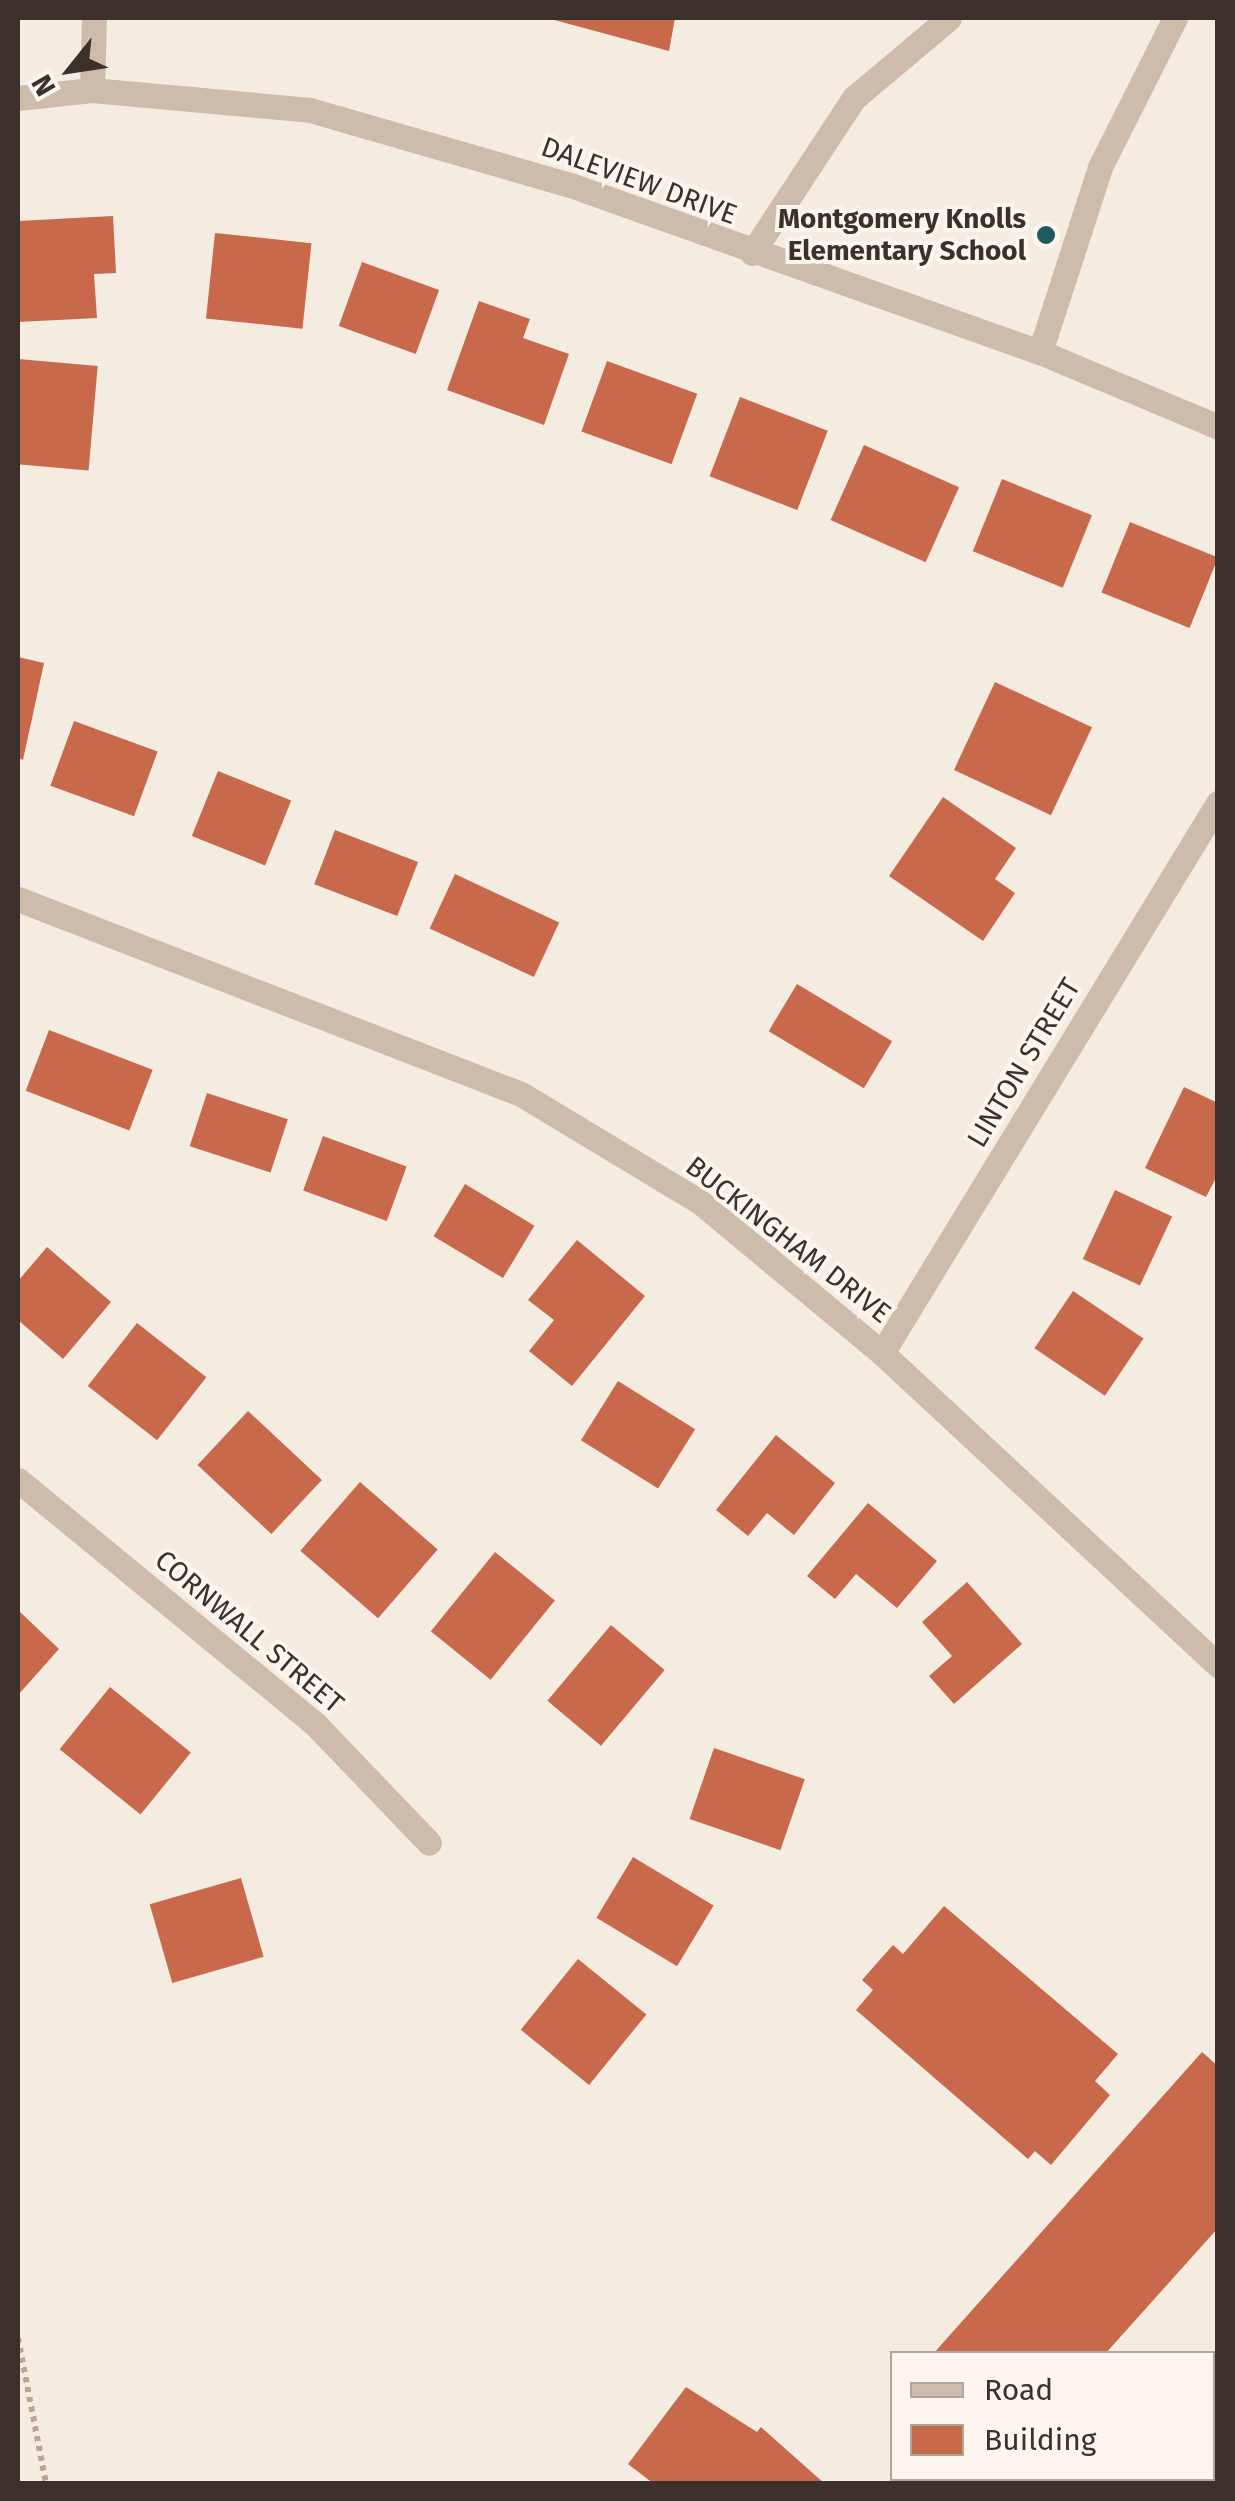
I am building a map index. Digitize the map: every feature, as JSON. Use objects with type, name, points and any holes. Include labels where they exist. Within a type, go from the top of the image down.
[{"type":"street","points":[[92,90],[94,18]]},
{"type":"street","points":[[752,253],[854,98],[950,18]]},
{"type":"street","points":[[1040,352],[1100,167],[1175,18]]},
{"type":"street","name":"DALEVIEW DRIVE","points":[[18,98],[92,90],[310,110],[573,186],[752,253],[1040,352],[1218,427]]},
{"type":"street","name":"LINTON STREET","points":[[882,1353],[1218,803]]},
{"type":"street","name":"BUCKINGHAM DRIVE","points":[[18,898],[521,1094],[700,1202],[882,1353],[1218,1665]]},
{"type":"street","name":"CORNWALL STREET","points":[[18,1480],[316,1725],[430,1843]]},
{"type":"path","points":[[18,2338],[46,2484]]},
{"type":"building","points":[[547,18],[675,18],[669,51]]},
{"type":"building","points":[[113,216],[116,273],[94,274],[97,318],[18,322],[18,221]]},
{"type":"building","points":[[215,233],[311,243],[302,329],[206,319]]},
{"type":"building","points":[[362,262],[439,290],[416,354],[339,326]]},
{"type":"building","points":[[479,301],[530,319],[523,338],[569,354],[544,425],[447,390]]},
{"type":"building","points":[[18,359],[98,366],[89,471],[18,464]]},
{"type":"building","points":[[607,361],[697,394],[672,464],[581,431]]},
{"type":"building","points":[[740,397],[828,431],[797,510],[710,476]]},
{"type":"building","points":[[864,445],[959,487],[926,562],[831,520]]},
{"type":"building","points":[[1002,479],[1092,515],[1063,588],[973,551]]},
{"type":"building","points":[[1130,522],[1218,558],[1190,628],[1102,592]]},
{"type":"building","points":[[18,657],[44,663],[23,760],[18,758]]},
{"type":"building","points":[[995,682],[1092,727],[1051,815],[954,770]]},
{"type":"building","points":[[74,721],[158,751],[134,816],[50,786]]},
{"type":"building","points":[[218,771],[291,801],[265,865],[192,836]]},
{"type":"building","points":[[943,797],[1016,848],[995,879],[1015,893],[983,941],[889,876]]},
{"type":"building","points":[[335,830],[418,862],[397,916],[314,884]]},
{"type":"building","points":[[455,874],[559,923],[534,977],[430,928]]},
{"type":"building","points":[[797,984],[892,1041],[864,1088],[769,1031]]},
{"type":"building","points":[[49,1030],[153,1070],[129,1130],[26,1091]]},
{"type":"building","points":[[1184,1087],[1218,1103],[1218,1174],[1206,1197],[1145,1168]]},
{"type":"building","points":[[207,1093],[288,1119],[271,1173],[190,1146]]},
{"type":"building","points":[[323,1136],[407,1166],[387,1221],[303,1191]]},
{"type":"building","points":[[465,1184],[534,1226],[503,1278],[434,1236]]},
{"type":"building","points":[[1115,1190],[1172,1217],[1140,1286],[1083,1259]]},
{"type":"building","points":[[577,1240],[645,1296],[572,1386],[529,1351],[554,1320],[528,1300]]},
{"type":"building","points":[[47,1247],[111,1302],[63,1359],[18,1320],[18,1281]]},
{"type":"building","points":[[1073,1291],[1143,1339],[1105,1396],[1034,1348]]},
{"type":"building","points":[[137,1323],[206,1377],[157,1440],[88,1386]]},
{"type":"building","points":[[618,1381],[695,1429],[658,1489],[581,1440]]},
{"type":"building","points":[[248,1411],[322,1480],[271,1534],[198,1465]]},
{"type":"building","points":[[776,1435],[835,1483],[794,1535],[767,1513],[748,1536],[716,1510]]},
{"type":"building","points":[[360,1482],[438,1550],[378,1618],[300,1551]]},
{"type":"building","points":[[868,1503],[937,1561],[897,1608],[856,1574],[835,1599],[807,1576]]},
{"type":"building","points":[[495,1552],[555,1600],[491,1680],[431,1631]]},
{"type":"building","points":[[967,1582],[1022,1644],[954,1704],[929,1676],[952,1656],[922,1622]]},
{"type":"building","points":[[18,1610],[59,1649],[18,1695]]},
{"type":"building","points":[[611,1625],[665,1670],[601,1746],[547,1701]]},
{"type":"building","points":[[110,1687],[191,1752],[140,1815],[60,1749]]},
{"type":"building","points":[[714,1748],[805,1779],[780,1850],[690,1819]]},
{"type":"building","points":[[633,1857],[714,1905],[677,1966],[596,1918]]},
{"type":"building","points":[[241,1878],[264,1957],[172,1983],[150,1904]]},
{"type":"building","points":[[944,1906],[1118,2054],[1095,2081],[1110,2095],[1051,2165],[1035,2151],[1028,2159],[856,2010],[873,1990],[862,1980],[893,1945],[903,1954]]},
{"type":"building","points":[[578,1959],[646,2014],[589,2085],[521,2030]]},
{"type":"building","points":[[1202,2052],[1218,2066],[1218,2228],[1108,2351],[936,2351]]},
{"type":"building","points":[[686,2387],[757,2432],[761,2427],[825,2484],[654,2484],[628,2464]]},
{"type":"place","name":"Montgomery Knolls Elementary School","points":[[1046,235]]}]
